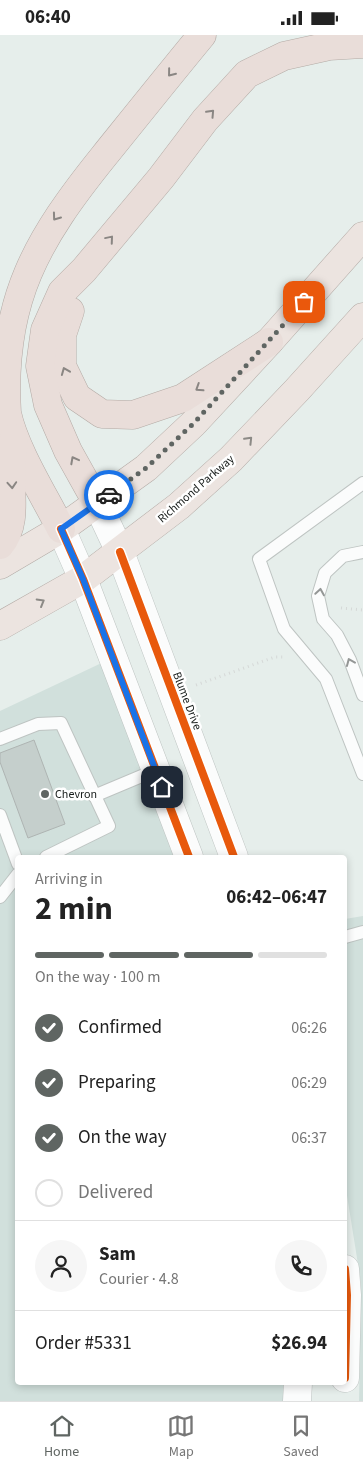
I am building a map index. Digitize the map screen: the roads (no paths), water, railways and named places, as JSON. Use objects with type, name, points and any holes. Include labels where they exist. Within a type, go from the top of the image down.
[{"type":"highway","points":[[61,529],[14,436],[7,413],[0,354],[4,326],[13,293],[27,259],[86,178],[202,35]]},
{"type":"highway","points":[[96,503],[68,451],[48,405],[40,366],[44,330],[62,292],[84,270],[161,178],[205,120],[247,74],[284,56],[329,46],[363,44]]},
{"type":"highway","points":[[0,565],[61,529],[146,468],[194,423],[363,236]]},
{"type":"highway","points":[[84,270],[62,335],[62,366],[77,397],[102,414],[133,415],[183,398],[269,342]]},
{"type":"highway","name":"Richmond Parkway","points":[[0,626],[83,579],[180,507],[231,459],[298,390],[363,317]]},
{"type":"highway","points":[[0,545],[6,537],[13,503],[11,477],[14,436]]},
{"type":"street","name":"Blume Drive","points":[[96,503],[120,552],[233,855]]},
{"type":"street","points":[[61,529],[83,579],[188,855]]},
{"type":"street","points":[[347,1286],[347,1323]]},
{"type":"street","points":[[297,1401],[298,1385]]},
{"type":"street","points":[[344,1401],[345,1385]]},
{"type":"lane","points":[[363,483],[259,559],[284,629],[326,679],[363,775]]},
{"type":"lane","points":[[363,552],[343,556],[325,573],[318,596],[323,619],[337,635],[350,660],[363,695]]},
{"type":"lane","points":[[0,739],[38,724],[61,723],[109,826],[50,855]]},
{"type":"lane","points":[[94,796],[156,770]]},
{"type":"lane","points":[[0,815],[15,856]]},
{"type":"lane","points":[[0,897],[15,878]]},
{"type":"lane","points":[[347,936],[363,932]]},
{"type":"place","name":"Chevron","points":[[45,794]]}]
